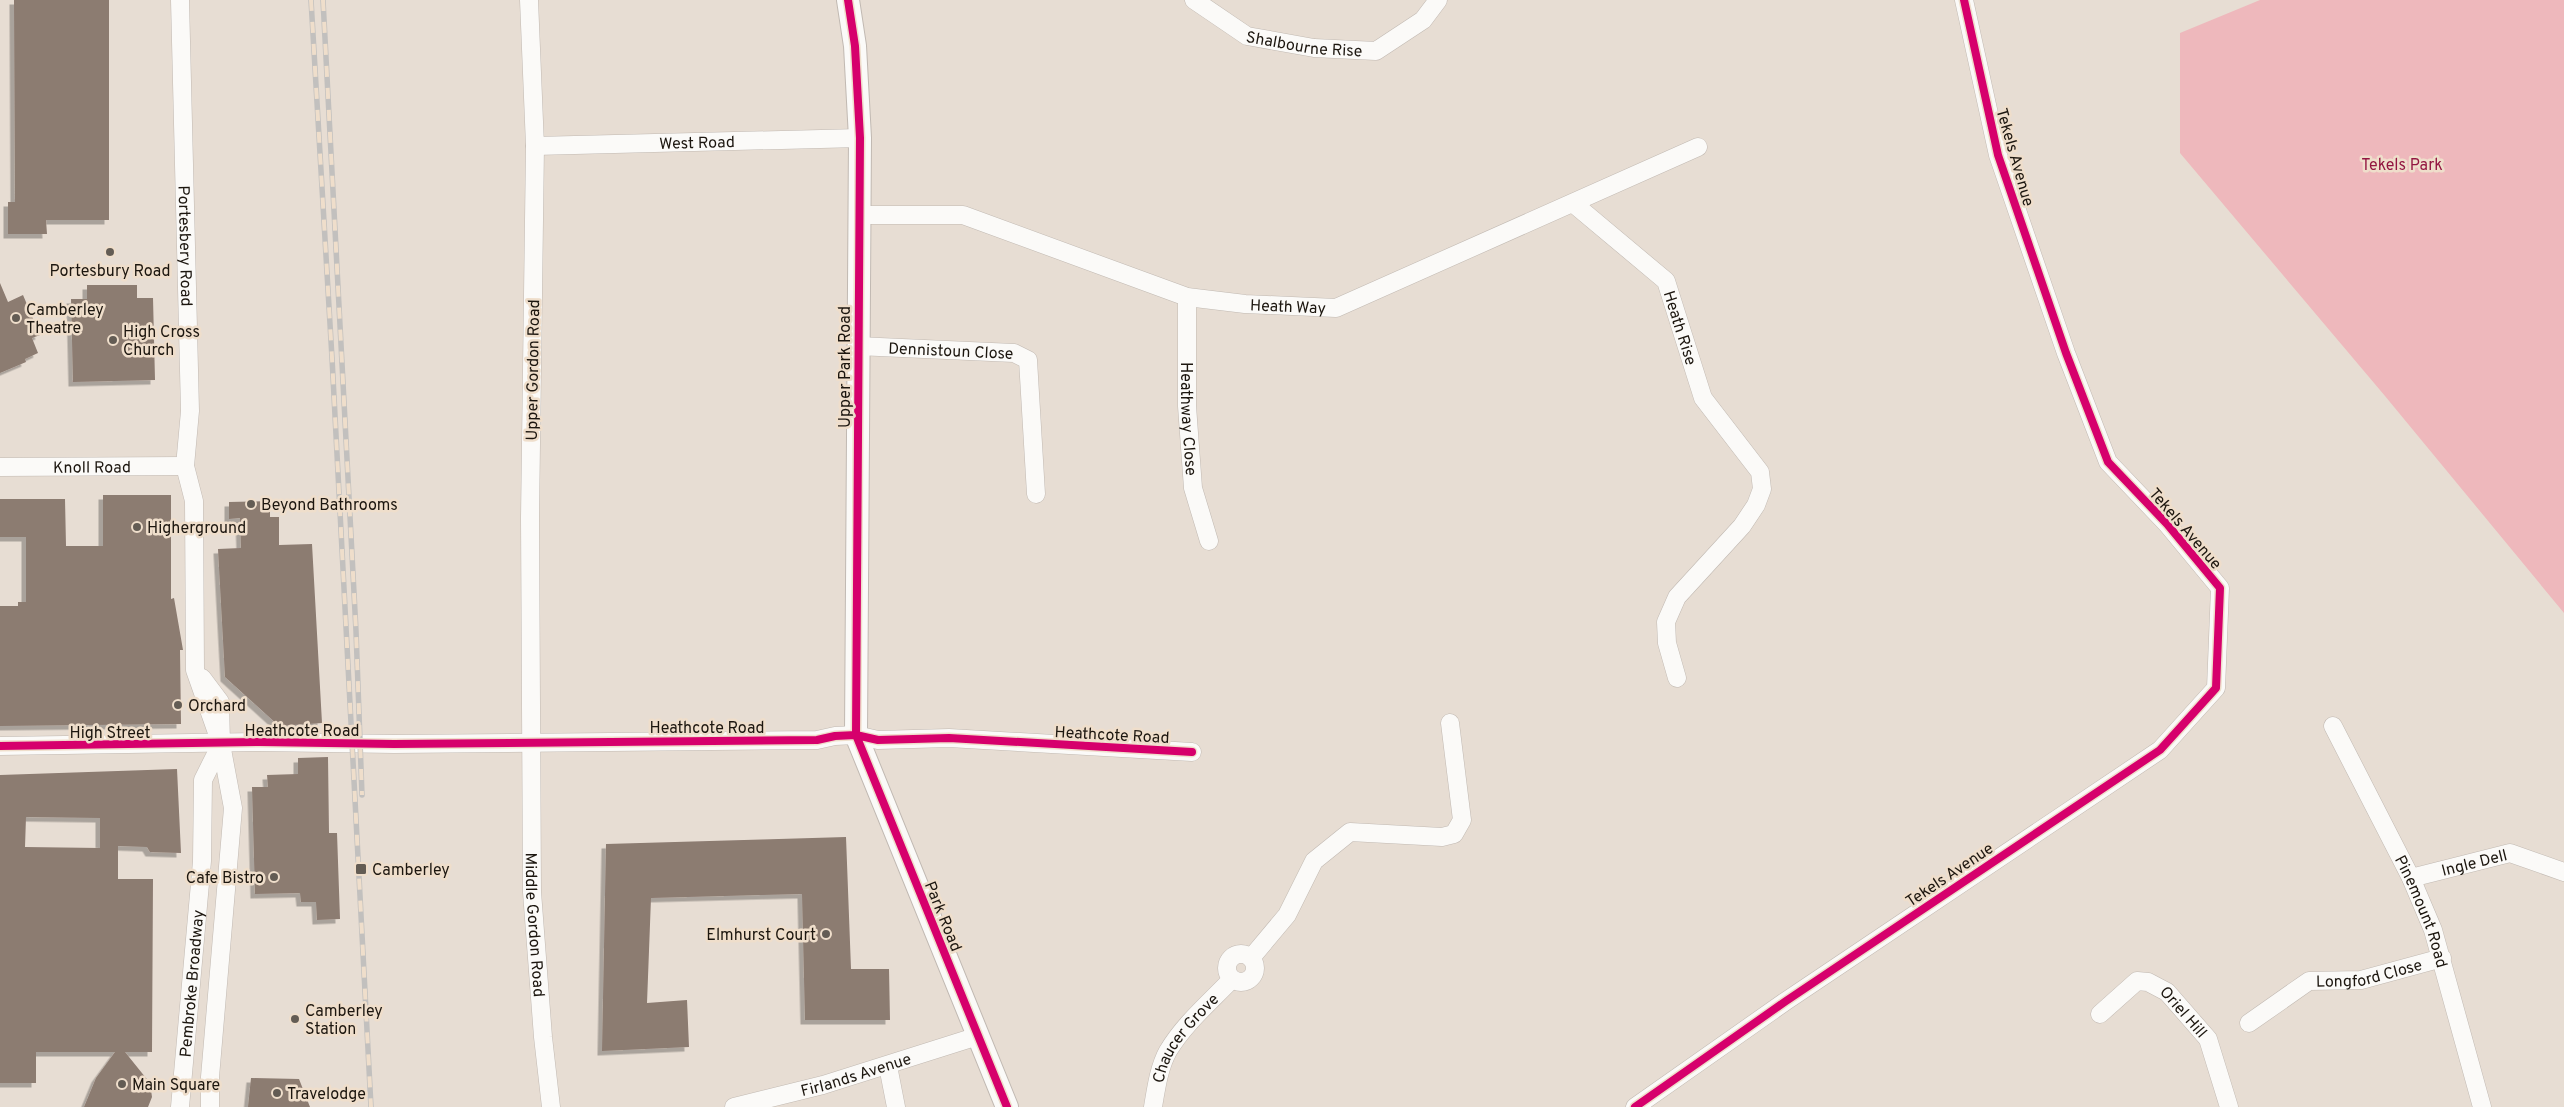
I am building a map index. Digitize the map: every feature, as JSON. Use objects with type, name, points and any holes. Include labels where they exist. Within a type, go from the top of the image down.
[{"type":"street","name":"Portesbery Road","points":[[180,0],[190,411],[185,466],[194,501],[195,670],[221,744]]},
{"type":"street","name":"Upper Gordon Road","points":[[529,0],[535,146],[530,518],[532,741]]},
{"type":"street","name":"Upper Park Road","points":[[848,0],[855,46],[860,138],[857,346],[856,735]]},
{"type":"street","name":"Shalbourne Rise","points":[[1194,0],[1247,36],[1314,48],[1376,51],[1423,20],[1438,0]]},
{"type":"street","name":"Tekels Avenue","points":[[1635,1107],[1786,1001],[2160,750],[2216,688],[2220,588],[2167,524],[2108,462],[2066,353],[1998,155],[1964,0]]},
{"type":"street","name":"West Road","points":[[535,146],[860,138]]},
{"type":"street","name":"Heath Way","points":[[858,215],[963,215],[1188,297],[1245,304],[1336,308],[1574,204],[1698,147]]},
{"type":"street","name":"Heath Rise","points":[[1574,204],[1666,281],[1703,398],[1760,472],[1762,489],[1756,506],[1742,526],[1677,597],[1666,622],[1667,643],[1677,678]]},
{"type":"street","name":"Heathway Close","points":[[1188,297],[1187,406],[1193,488],[1209,541]]},
{"type":"street","name":"Dennistoun Close","points":[[857,346],[1014,353],[1028,360],[1036,494]]},
{"type":"street","name":"Knoll Road","points":[[0,467],[185,466]]},
{"type":"street","name":"Chaucer Grove","points":[[1153,1107],[1158,1081],[1168,1052],[1189,1024],[1232,979],[1241,982],[1250,979],[1255,971],[1251,958],[1287,915],[1314,861],[1350,832],[1442,837],[1454,834],[1462,820],[1450,723]]},
{"type":"street","name":"Pinemount Road","points":[[2333,726],[2411,878],[2433,930],[2482,1107]]},
{"type":"street","name":"Heathcote Road","points":[[221,744],[816,740],[834,736],[856,735],[878,740],[949,738],[1192,752]]},
{"type":"street","name":"Park Road","points":[[856,735],[1006,1107]]},
{"type":"street","name":"Middle Gordon Road","points":[[532,741],[532,892],[543,1037],[551,1107]]},
{"type":"street","name":"High Street","points":[[0,746],[221,744]]},
{"type":"street","name":"Pembroke Broadway","points":[[180,1107],[202,861],[203,780],[221,744]]},
{"type":"street","name":"Pembroke Broadway","points":[[210,1107],[210,1077],[232,808],[221,744]]},
{"type":"street","name":"Ingle Dell","points":[[2411,878],[2510,854],[2564,872]]},
{"type":"street","points":[[202,861],[228,862]]},
{"type":"street","name":"Longford Close","points":[[2249,1022],[2309,981],[2361,980],[2442,958]]},
{"type":"street","name":"Oriel Hill","points":[[2100,1014],[2137,981],[2148,982],[2167,992],[2208,1039],[2229,1107]]},
{"type":"street","name":"Firlands Avenue","points":[[734,1107],[888,1066],[978,1036]]},
{"type":"street","points":[[888,1066],[896,1107]]},
{"type":"green space","name":"Tekels Park","points":[[2260,0],[2564,0],[2564,613],[2385,396],[2180,153],[2180,33]]},
{"type":"building","points":[[14,0],[109,0],[109,220],[46,220],[47,234],[8,234],[8,202],[15,202]]},
{"type":"building","name":"Camberley Theatre","points":[[0,283],[8,302],[23,295],[40,335],[32,338],[38,353],[25,359],[26,362],[0,373]]},
{"type":"building","name":"High Cross Church","points":[[87,285],[137,285],[137,298],[153,298],[155,380],[73,382],[71,299],[87,299]]},
{"type":"building","points":[[103,495],[171,495],[171,599],[174,598],[183,650],[180,650],[181,724],[0,726],[0,606],[18,606],[18,602],[26,602],[26,537],[0,537],[0,499],[65,499],[66,546],[103,546]]},
{"type":"building","points":[[270,501],[270,517],[279,517],[279,545],[312,544],[322,723],[279,726],[225,677],[218,549],[241,548],[240,518],[229,519],[229,502]]},
{"type":"building","points":[[328,757],[329,833],[337,833],[340,919],[317,920],[316,902],[301,902],[300,893],[255,894],[252,787],[268,787],[267,775],[298,774],[298,758]]},
{"type":"building","points":[[177,769],[181,853],[150,852],[147,847],[118,846],[118,879],[153,879],[152,1052],[125,1052],[150,1083],[152,1097],[148,1107],[84,1107],[96,1078],[115,1052],[36,1052],[36,1083],[0,1083],[0,775]],"holes":[[[26,817],[100,818],[100,848],[25,847]]]},
{"type":"building","name":"Elmhurst Court","points":[[846,837],[851,969],[889,969],[890,1020],[805,1020],[802,894],[651,898],[647,1003],[687,1000],[689,1047],[602,1051],[606,844]]},
{"type":"building","name":"Travelodge","points":[[251,1078],[299,1079],[310,1107],[248,1107]]},
{"type":"railway","points":[[311,0],[332,358],[371,1107]]},
{"type":"railway","points":[[323,0],[356,631],[362,795]]},
{"type":"cycle path","points":[[848,0],[855,46],[860,138],[856,735],[1007,1107]]},
{"type":"cycle path","points":[[1635,1107],[1786,1001],[2160,750],[2216,688],[2220,588],[2167,524],[2108,462],[2066,353],[1998,155],[1964,0]]},
{"type":"cycle path","points":[[0,746],[260,742],[394,744],[817,740],[835,736],[856,735],[878,740],[949,738],[1192,752]]},
{"type":"place","name":"Portesbury Road","points":[[110,252]]},
{"type":"place","name":"Camberley Theatre","points":[[16,318]]},
{"type":"place","name":"High Cross Church","points":[[113,340]]},
{"type":"place","name":"Beyond Bathrooms","points":[[251,504]]},
{"type":"place","name":"Higherground","points":[[137,527]]},
{"type":"place","name":"Orchard","points":[[178,705]]},
{"type":"place","name":"Camberley","points":[[361,869]]},
{"type":"place","name":"Cafe Bistro","points":[[274,877]]},
{"type":"place","name":"Elmhurst Court","points":[[826,934]]},
{"type":"place","name":"Camberley Station","points":[[295,1019]]},
{"type":"place","name":"Main Square","points":[[122,1084]]},
{"type":"place","name":"Travelodge","points":[[277,1093]]}]
